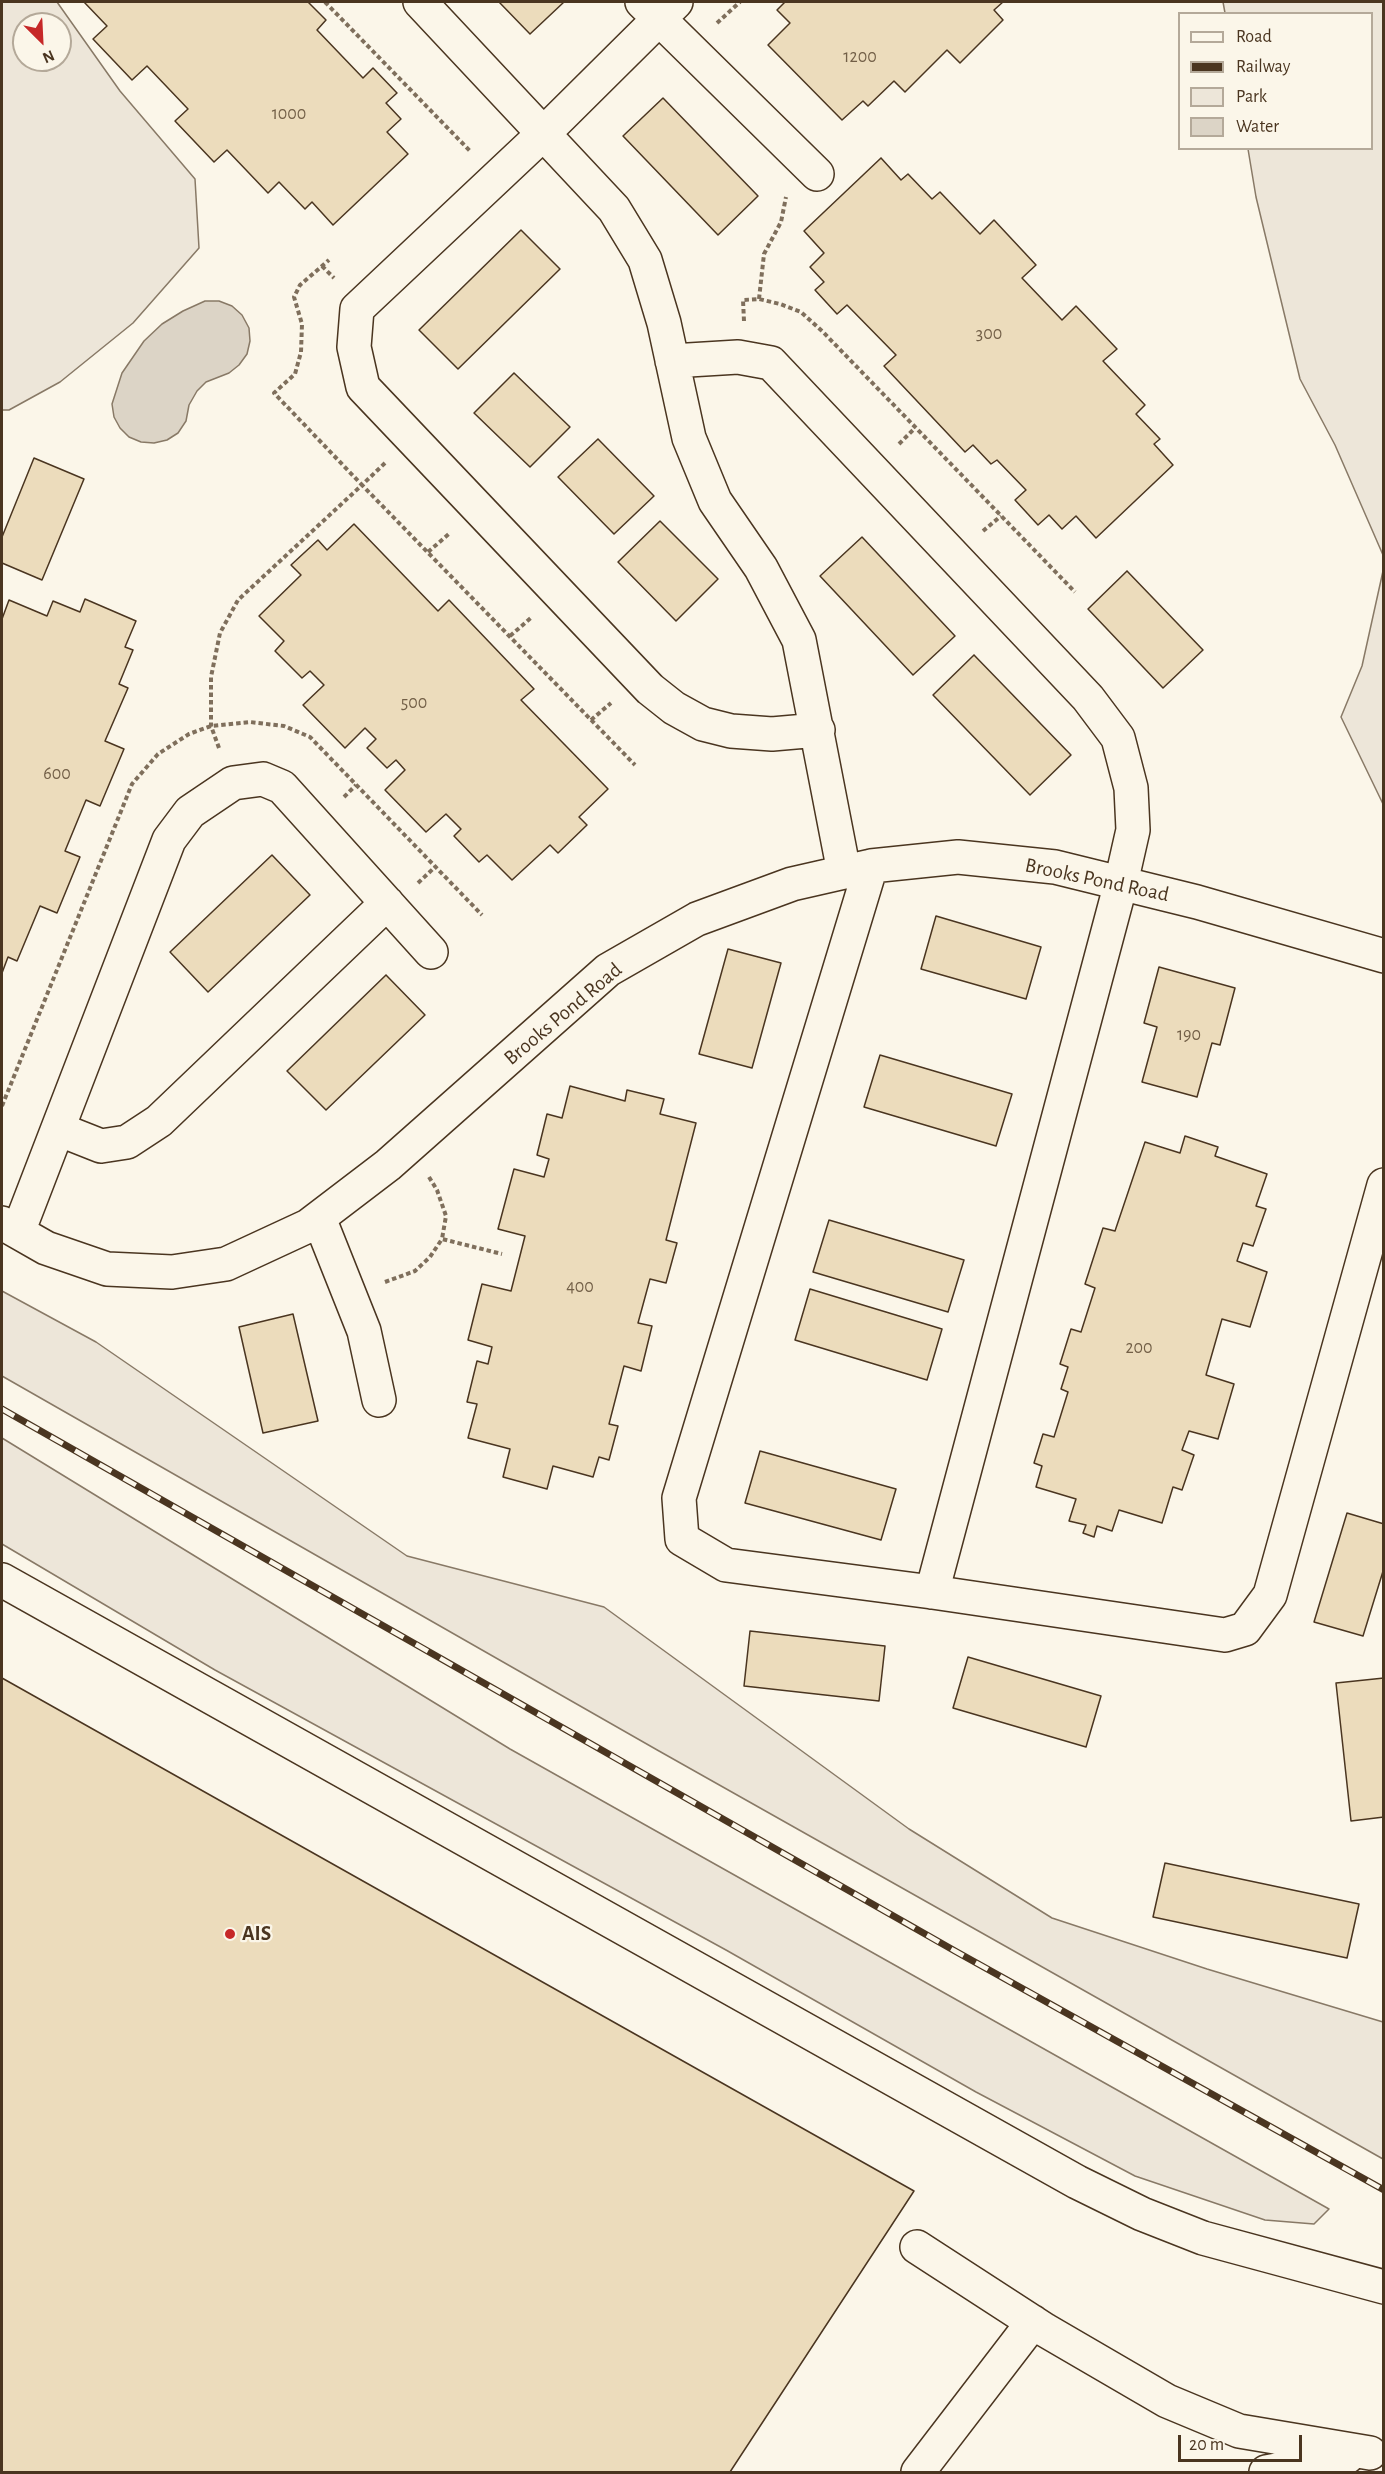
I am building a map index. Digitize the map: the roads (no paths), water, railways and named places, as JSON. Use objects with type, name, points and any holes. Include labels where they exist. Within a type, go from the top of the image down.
[{"type":"street","points":[[420,2],[614,209],[645,260],[689,438],[715,501],[761,568],[800,640],[818,730],[858,869],[679,1498],[682,1539],[726,1565],[932,1592],[1225,1635],[1245,1629],[1270,1595],[1383,1185]]},
{"type":"street","points":[[817,174],[659,7],[543,134],[357,309],[354,347],[363,387],[639,678],[674,708],[703,724],[731,731],[772,734],[818,730]]},
{"type":"street","points":[[672,362],[738,357],[771,363],[1088,698],[1118,738],[1131,788],[1133,830],[1121,883],[932,1592]]},
{"type":"street","points":[[10,1228],[58,1129],[169,840],[190,812],[233,783],[263,779],[282,787],[431,951]]},
{"type":"street","name":"Brooks Pond Road","points":[[10,1228],[46,1248],[107,1269],[172,1272],[226,1264],[308,1226],[319,1218],[404,1152],[608,970],[697,919],[792,884],[858,869],[958,857],[1055,867],[1197,902],[1383,956]]},
{"type":"street","points":[[58,1129],[101,1146],[127,1142],[159,1121],[387,903]]},
{"type":"street","points":[[319,1218],[364,1331],[379,1400]]},
{"type":"street","points":[[2,1580],[1077,2182],[1142,2214],[1203,2238],[1383,2287]]},
{"type":"street","points":[[916,2247],[1033,2322],[1167,2402],[1239,2431],[1377,2452]]},
{"type":"street","points":[[918,2472],[1033,2322]]},
{"type":"street","points":[[1266,2472],[1377,2452]]},
{"type":"water","points":[[205,301],[219,301],[232,306],[242,315],[249,328],[250,341],[247,354],[229,373],[206,382],[197,391],[189,405],[186,421],[178,433],[167,440],[154,443],[141,442],[129,437],[114,417],[112,404],[122,373],[144,341],[162,324]]},
{"type":"railway","points":[[2,1409],[955,1951],[1384,2190]]},
{"type":"place","name":"AIS","points":[[230,1934]]}]
